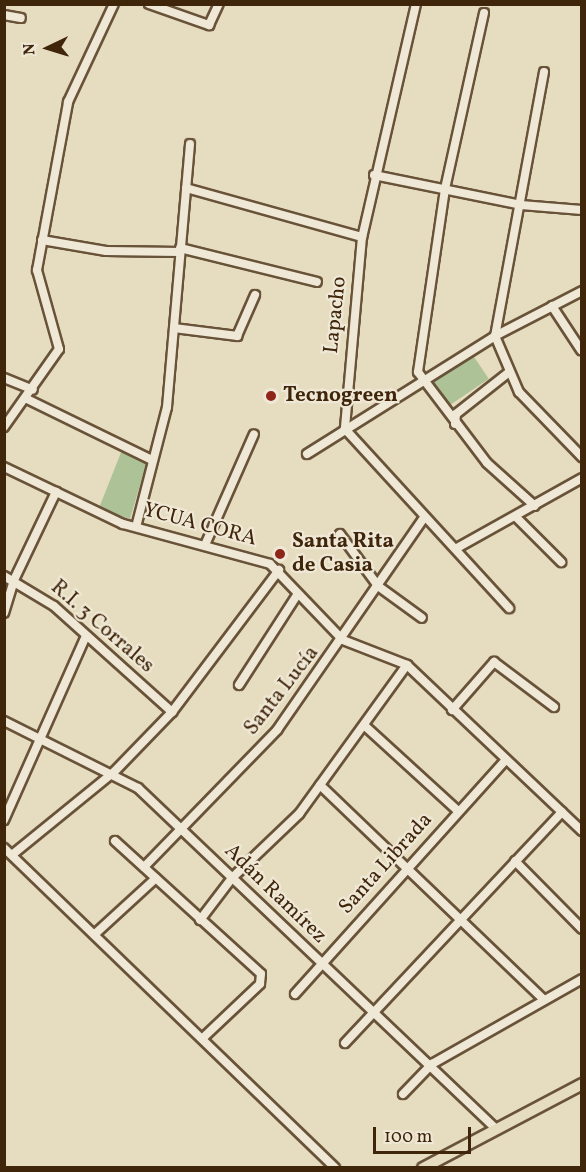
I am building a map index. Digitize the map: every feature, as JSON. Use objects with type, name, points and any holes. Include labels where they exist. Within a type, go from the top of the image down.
[{"type":"main road","points":[[423,1167],[582,1084]]},
{"type":"street","points":[[4,427],[33,390],[60,343],[37,278],[42,240],[68,102],[114,4]]},
{"type":"street","points":[[149,4],[209,25],[219,4]]},
{"type":"street","name":"Lapacho","points":[[345,429],[362,237],[374,175],[416,4]]},
{"type":"street","points":[[484,13],[445,189],[418,360],[422,383],[487,464],[535,506]]},
{"type":"street","points":[[4,15],[21,18]]},
{"type":"street","points":[[544,72],[495,336],[508,373],[582,457]]},
{"type":"street","points":[[136,527],[150,459],[167,407],[190,144]]},
{"type":"street","points":[[374,175],[521,205],[582,210]]},
{"type":"street","points":[[186,188],[362,237]]},
{"type":"street","points":[[42,240],[106,251],[180,250],[317,282]]},
{"type":"street","points":[[307,454],[495,336],[582,291]]},
{"type":"street","points":[[174,328],[237,336],[255,295]]},
{"type":"street","points":[[552,306],[582,350]]},
{"type":"street","points":[[455,424],[456,414],[508,373]]},
{"type":"street","points":[[4,378],[33,390]]},
{"type":"street","points":[[27,399],[150,459]]},
{"type":"street","points":[[345,429],[424,518],[457,548],[509,608]]},
{"type":"street","points":[[205,545],[254,434]]},
{"type":"street","name":"YCUA CORA","points":[[4,467],[136,527],[252,556],[279,570],[297,595],[343,640],[407,665],[582,831]]},
{"type":"street","points":[[457,548],[516,518],[582,478]]},
{"type":"street","points":[[4,613],[14,580],[56,492]]},
{"type":"street","name":"Santa Lucía","points":[[144,867],[180,827],[264,745],[343,640],[424,518]]},
{"type":"street","points":[[516,518],[561,562]]},
{"type":"street","points":[[340,534],[378,586],[422,618]]},
{"type":"street","points":[[13,854],[114,772],[172,712],[279,570]]},
{"type":"street","name":"R.I. 3 Corrales","points":[[4,576],[14,580],[87,636],[172,712]]},
{"type":"street","points":[[239,685],[297,595]]},
{"type":"street","points":[[4,820],[87,636]]},
{"type":"street","points":[[452,710],[494,662],[554,707]]},
{"type":"street","points":[[200,920],[232,878],[299,813],[365,726],[407,665]]},
{"type":"street","name":"Adán Ramírez","points":[[4,721],[114,772],[180,827],[371,1012],[432,1064],[496,1129]]},
{"type":"street","points":[[365,726],[458,812]]},
{"type":"street","name":"Santa Librada","points":[[295,994],[506,760]]},
{"type":"street","points":[[320,785],[408,869],[458,921],[543,999]]},
{"type":"street","points":[[345,1043],[371,1012],[562,812]]},
{"type":"street","points":[[116,841],[262,980],[204,1037]]},
{"type":"street","points":[[4,848],[13,854],[204,1037],[335,1167]]},
{"type":"street","points":[[515,861],[582,929]]},
{"type":"street","points":[[96,933],[156,878]]},
{"type":"street","points":[[403,1094],[432,1064],[543,999],[582,979]]},
{"type":"green space","points":[[472,354],[489,379],[445,409],[428,384]]},
{"type":"green space","points":[[122,450],[147,461],[130,519],[99,508]]},
{"type":"place","name":"Tecnogreen","points":[[271,396]]},
{"type":"place","name":"Santa Rita de Casia","points":[[280,554]]}]
